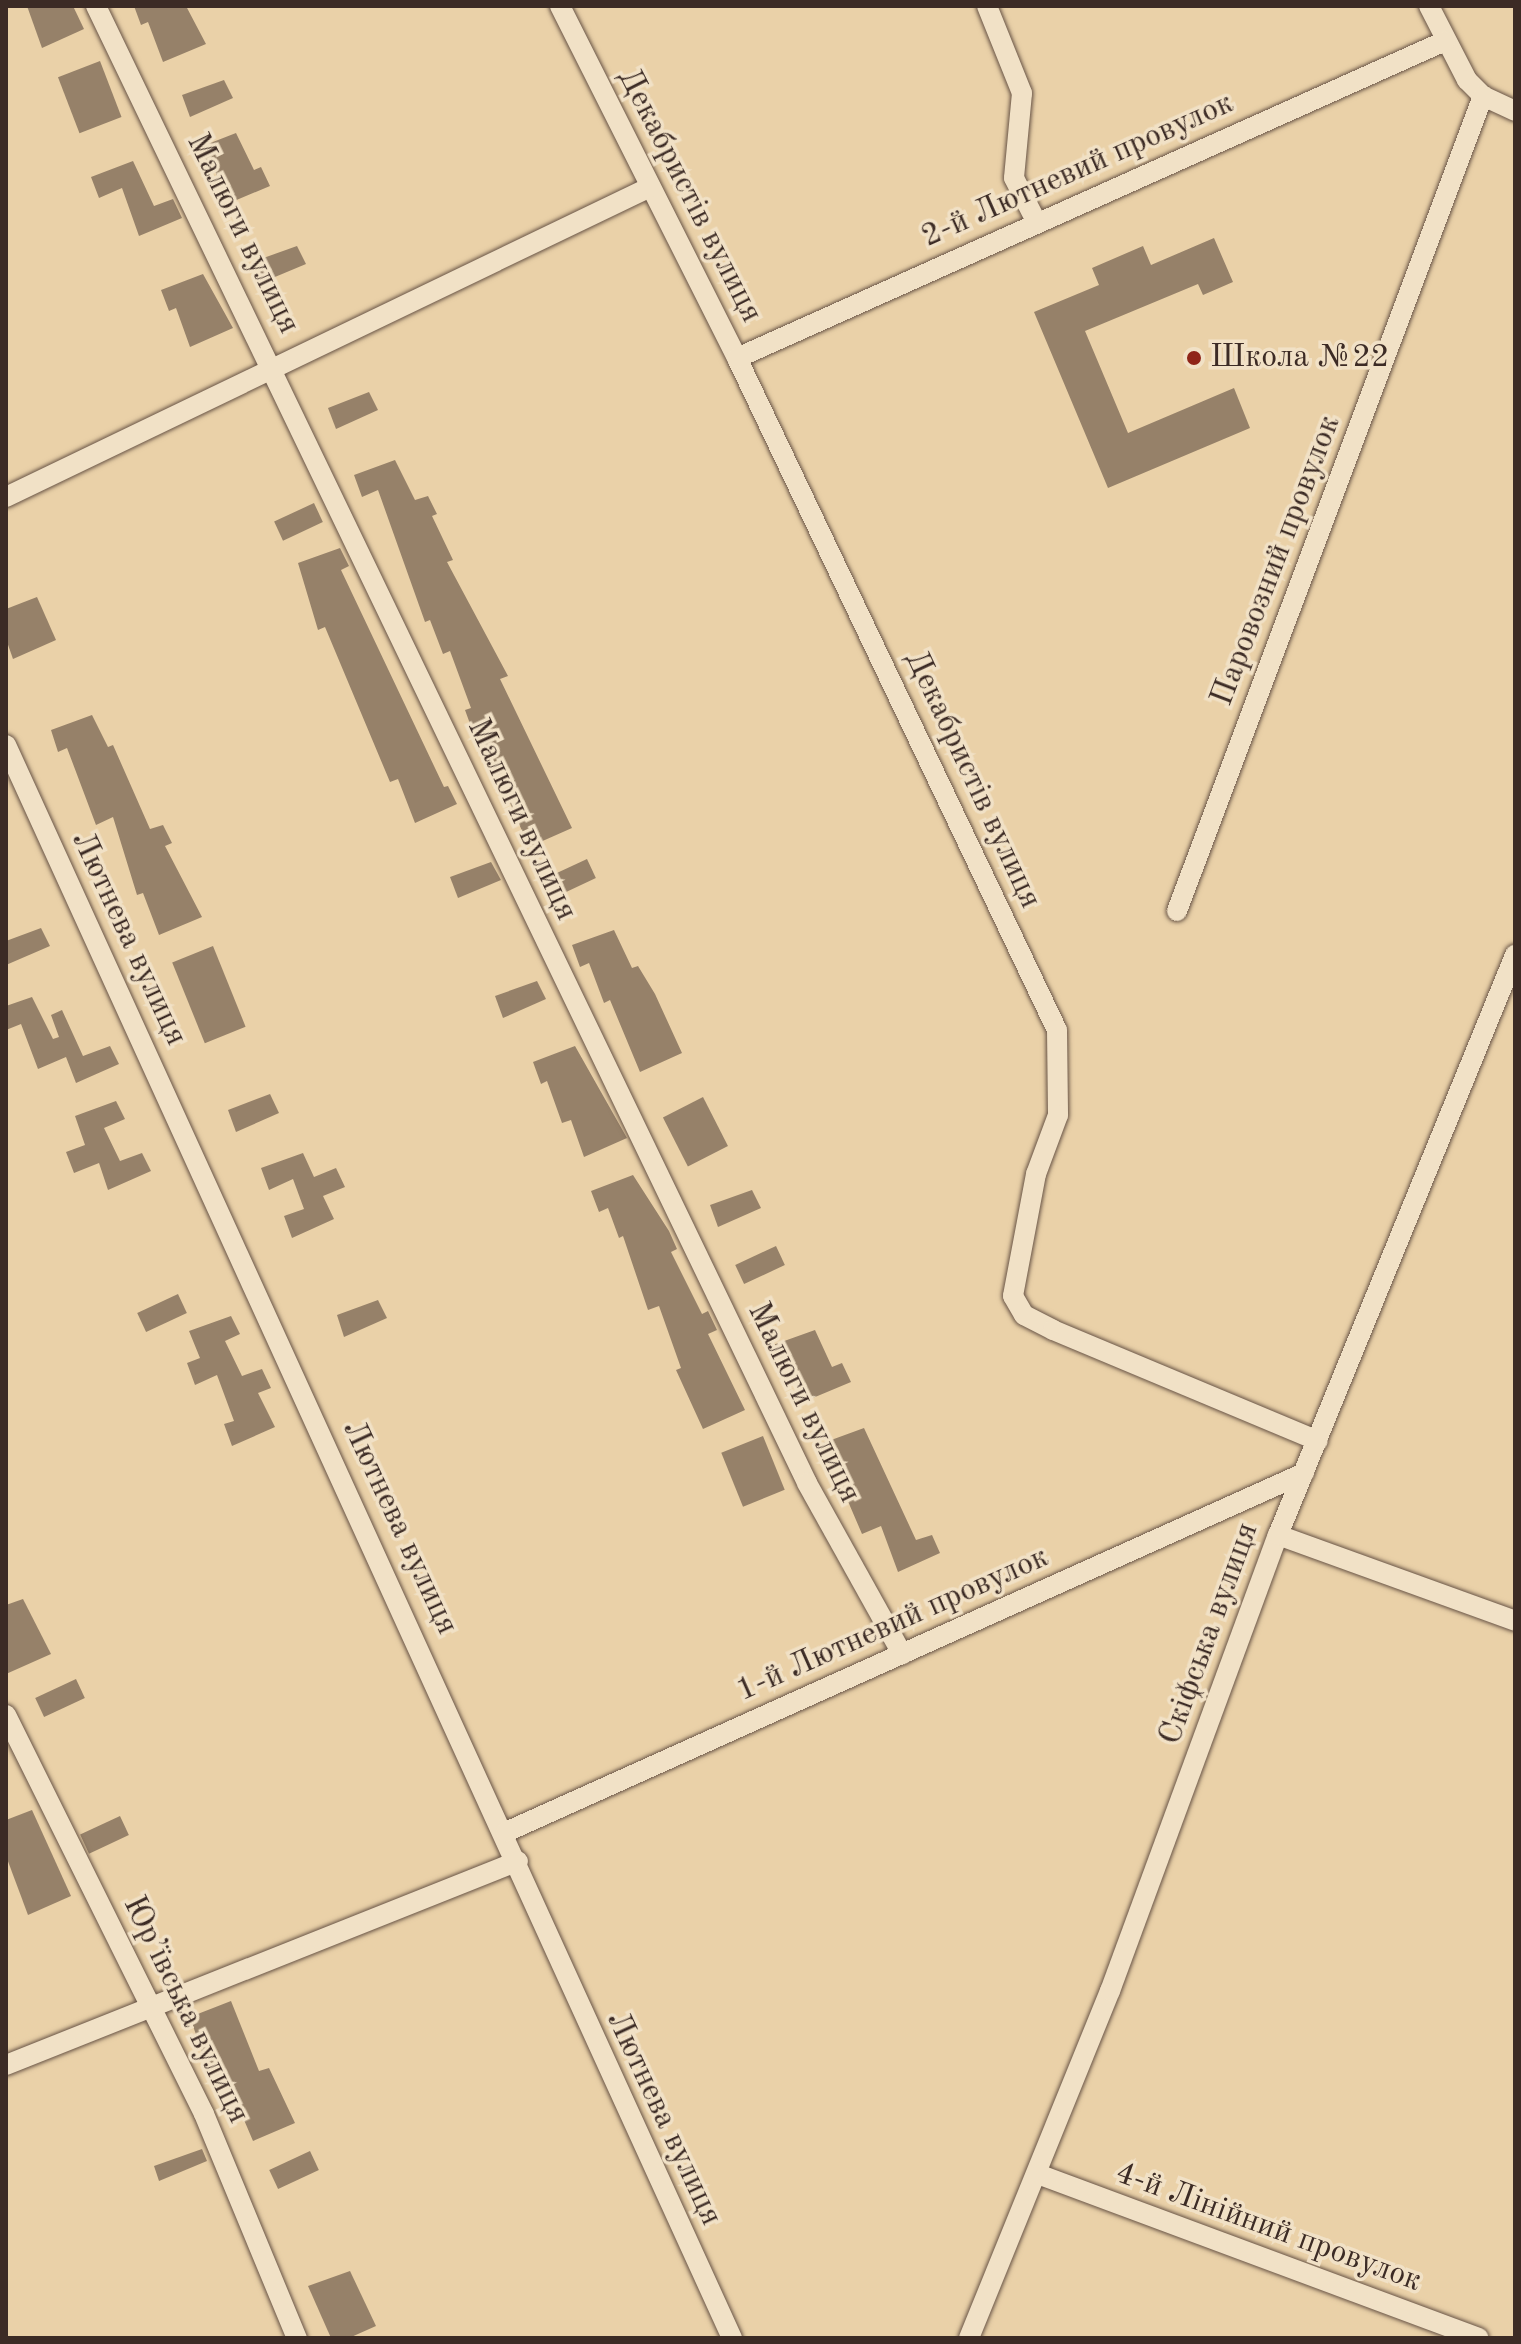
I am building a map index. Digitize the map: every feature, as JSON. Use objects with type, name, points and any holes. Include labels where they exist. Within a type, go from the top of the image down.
[{"type":"street","name":"Малюги вулиця","points":[[96,6],[274,368],[807,1483],[902,1654]]},
{"type":"street","name":"Декабристів вулиця","points":[[560,6],[737,358],[1057,1030],[1058,1115],[1036,1174],[1013,1296],[1024,1315],[1053,1330],[1318,1441]]},
{"type":"street","points":[[987,6],[1022,93],[1014,178],[1036,221]]},
{"type":"street","points":[[1429,6],[1467,80],[1483,96],[1515,111]]},
{"type":"street","name":"2-й Лютневий провулок","points":[[737,358],[1036,221],[1445,41]]},
{"type":"street","name":"Паровозний провулок","points":[[1177,911],[1483,96]]},
{"type":"street","points":[[6,497],[650,187]]},
{"type":"street","name":"Лютнева вулиця","points":[[6,745],[506,1832],[564,1977],[732,2338]]},
{"type":"street","name":"Скіфська вулиця","points":[[969,2338],[1038,2174],[1278,1535],[1515,955]]},
{"type":"street","name":"1-й Лютневий провулок","points":[[506,1832],[1304,1473]]},
{"type":"street","points":[[1278,1535],[1515,1621]]},
{"type":"street","name":"Юр’ївська вулиця","points":[[6,1715],[204,2114],[297,2338]]},
{"type":"street","points":[[6,2065],[518,1861]]},
{"type":"street","name":"4-й Лінійний провулок","points":[[1038,2174],[1478,2338]]},
{"type":"building","points":[[27,6],[73,6],[84,29],[42,48]]},
{"type":"building","points":[[134,6],[186,6],[206,44],[163,62],[148,22],[141,25]]},
{"type":"building","points":[[100,61],[122,117],[79,133],[58,77]]},
{"type":"building","points":[[224,80],[233,98],[190,117],[182,95]]},
{"type":"building","points":[[236,133],[254,170],[261,167],[270,186],[227,204],[213,165],[203,170],[195,149]]},
{"type":"building","points":[[133,161],[154,206],[173,199],[182,218],[139,236],[122,188],[99,198],[91,177]]},
{"type":"building","points":[[1214,238],[1233,282],[1203,295],[1198,284],[1085,331],[1128,433],[1234,388],[1250,428],[1108,488],[1034,312],[1099,285],[1092,268],[1143,246],[1151,265]]},
{"type":"building","points":[[297,246],[306,264],[263,282],[255,261]]},
{"type":"building","points":[[203,274],[233,328],[190,347],[176,308],[169,311],[161,290]]},
{"type":"building","points":[[369,392],[378,410],[336,429],[328,408]]},
{"type":"building","points":[[395,460],[415,500],[428,496],[437,514],[432,516],[453,560],[447,562],[508,676],[500,679],[572,828],[529,847],[478,729],[473,732],[465,710],[471,708],[450,651],[443,654],[430,620],[425,622],[378,490],[362,497],[354,475]]},
{"type":"building","points":[[314,503],[323,522],[283,541],[274,522]]},
{"type":"building","points":[[340,548],[349,566],[341,570],[444,787],[448,786],[457,804],[415,823],[398,779],[390,782],[325,627],[318,630],[298,563]]},
{"type":"building","points":[[37,597],[56,640],[13,659],[6,639],[6,609]]},
{"type":"building","points":[[92,715],[108,747],[113,745],[150,829],[163,825],[172,843],[165,846],[202,917],[159,935],[143,893],[137,895],[113,817],[96,825],[67,748],[58,752],[51,730]]},
{"type":"building","points":[[587,859],[596,878],[556,897],[547,878]]},
{"type":"building","points":[[491,862],[501,880],[458,898],[450,877]]},
{"type":"building","points":[[41,928],[50,946],[6,965],[6,941]]},
{"type":"building","points":[[614,930],[632,968],[638,966],[655,994],[682,1053],[640,1072],[610,1000],[604,1003],[589,963],[580,967],[572,945]]},
{"type":"building","points":[[213,946],[246,1027],[205,1043],[172,962]]},
{"type":"building","points":[[537,981],[546,999],[503,1018],[495,996]]},
{"type":"building","points":[[32,997],[53,1039],[59,1037],[51,1015],[62,1010],[83,1056],[110,1046],[119,1064],[76,1083],[66,1057],[38,1069],[21,1024],[6,1030],[6,1006]]},
{"type":"building","points":[[575,1046],[627,1138],[584,1157],[571,1120],[562,1123],[547,1081],[541,1084],[533,1062]]},
{"type":"building","points":[[270,1094],[279,1113],[236,1132],[228,1110]]},
{"type":"building","points":[[703,1097],[728,1146],[688,1166],[663,1117]]},
{"type":"building","points":[[116,1101],[125,1119],[104,1128],[120,1161],[142,1153],[151,1171],[108,1190],[99,1163],[74,1173],[66,1152],[85,1145],[75,1116]]},
{"type":"building","points":[[303,1153],[314,1177],[336,1168],[345,1187],[323,1196],[334,1219],[292,1238],[284,1216],[304,1209],[293,1179],[269,1190],[261,1168]]},
{"type":"building","points":[[633,1175],[669,1231],[677,1249],[671,1252],[702,1314],[708,1311],[717,1330],[708,1334],[745,1410],[703,1429],[676,1370],[681,1368],[659,1306],[648,1310],[623,1236],[619,1238],[608,1208],[599,1212],[591,1191]]},
{"type":"building","points":[[752,1190],[761,1208],[718,1227],[710,1205]]},
{"type":"building","points":[[776,1246],[785,1265],[744,1284],[735,1265]]},
{"type":"building","points":[[178,1294],[187,1313],[146,1332],[137,1313]]},
{"type":"building","points":[[378,1300],[387,1318],[344,1337],[337,1315]]},
{"type":"building","points":[[231,1316],[240,1334],[225,1341],[242,1376],[262,1369],[271,1388],[258,1393],[275,1427],[232,1446],[224,1424],[234,1421],[217,1375],[195,1385],[187,1363],[200,1358],[189,1331]]},
{"type":"building","points":[[815,1330],[832,1367],[842,1363],[851,1382],[808,1400],[794,1361],[781,1367],[773,1345]]},
{"type":"building","points":[[864,1428],[916,1540],[932,1535],[940,1553],[898,1572],[881,1526],[862,1534],[823,1443]]},
{"type":"building","points":[[763,1436],[785,1490],[743,1507],[721,1453]]},
{"type":"building","points":[[23,1599],[51,1654],[6,1674],[6,1605]]},
{"type":"building","points":[[76,1679],[85,1698],[44,1717],[35,1698]]},
{"type":"building","points":[[32,1810],[71,1896],[28,1915],[6,1856],[6,1820]]},
{"type":"building","points":[[120,1816],[129,1835],[89,1854],[80,1835]]},
{"type":"building","points":[[231,2001],[259,2071],[269,2068],[295,2123],[253,2141],[224,2073],[211,2079],[190,2017]]},
{"type":"building","points":[[202,2149],[207,2161],[159,2181],[154,2166]]},
{"type":"building","points":[[310,2151],[319,2170],[278,2189],[269,2170]]},
{"type":"building","points":[[350,2271],[376,2326],[349,2338],[331,2338],[308,2286]]},
{"type":"place","name":"Школа №22","points":[[1194,358]]}]
